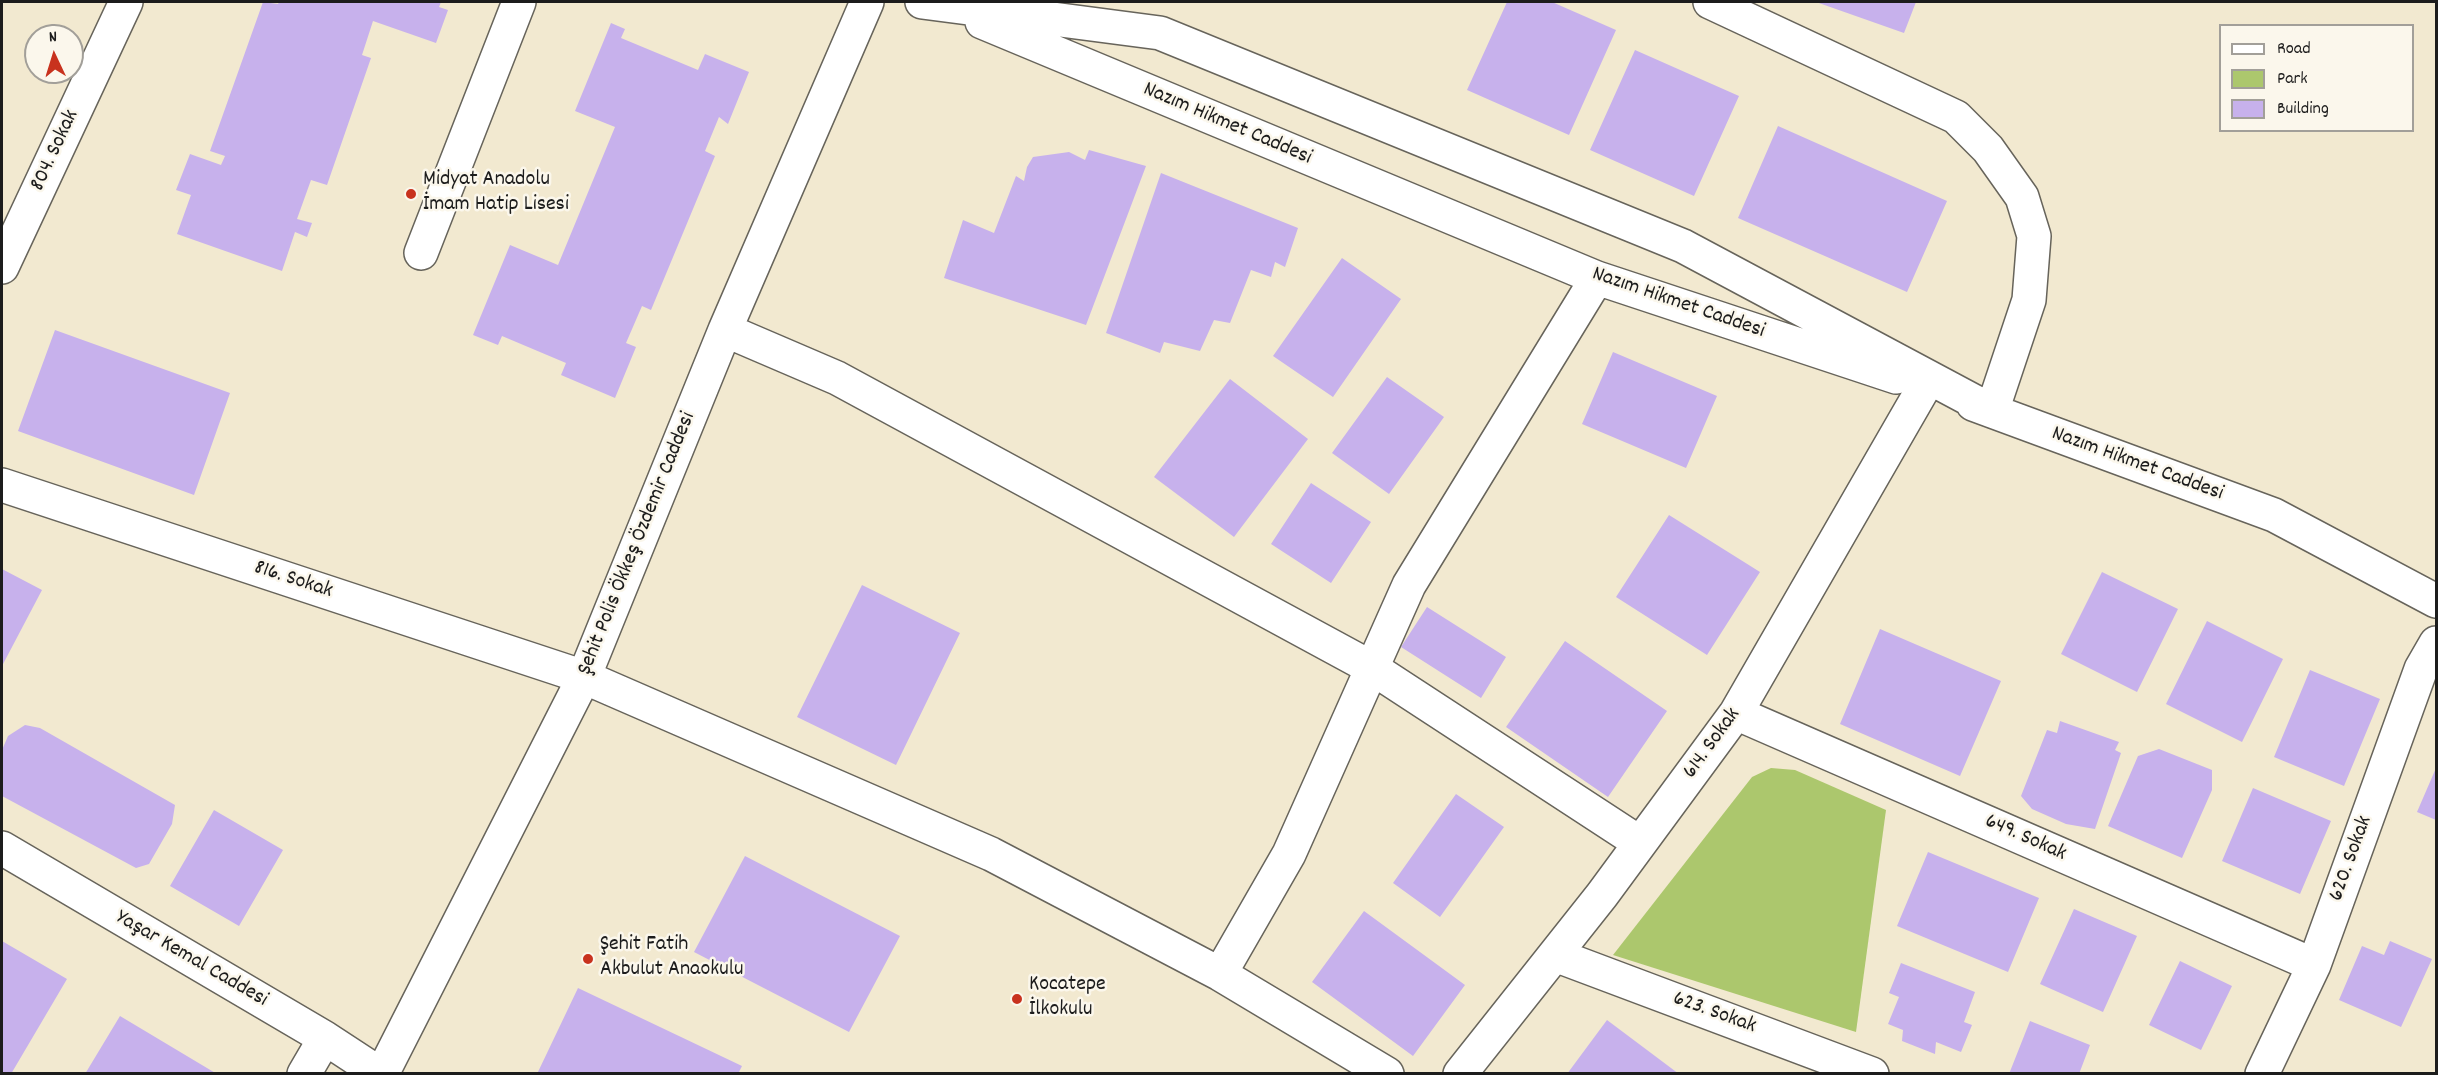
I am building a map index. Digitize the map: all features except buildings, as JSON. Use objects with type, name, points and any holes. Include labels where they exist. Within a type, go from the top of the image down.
[{"type":"street","name":"804. Sokak","points":[[2,267],[126,2]]},
{"type":"street","points":[[421,253],[519,2]]},
{"type":"street","name":"Şehit Polis Ökkeş Özdemir Caddesi","points":[[381,1074],[584,677],[725,330],[867,2]]},
{"type":"street","points":[[922,2],[1160,33],[1683,246],[1992,411],[2029,300],[2034,236],[2022,196],[1988,149],[1956,117],[1710,2]]},
{"type":"street","name":"Nazım Hikmet Caddesi","points":[[922,2],[999,28],[1294,154],[1597,278],[1924,387],[2274,515],[2436,601]]},
{"type":"street","points":[[1220,974],[1289,854],[1408,585],[1597,278]]},
{"type":"street","points":[[725,330],[837,378],[1372,668],[1640,843]]},
{"type":"street","name":"614. Sokak","points":[[1460,1074],[1555,955],[1736,713],[1924,387]]},
{"type":"street","name":"816. Sokak","points":[[2,485],[584,677],[991,854],[1220,974],[1387,1074]]},
{"type":"street","name":"620. Sokak","points":[[2262,1074],[2314,965],[2421,669],[2436,643]]},
{"type":"street","name":"649. Sokak","points":[[1736,713],[2314,965]]},
{"type":"street","name":"Yaşar Kemal Caddesi","points":[[2,849],[325,1038],[381,1074]]},
{"type":"street","name":"623. Sokak","points":[[1555,955],[1872,1074]]},
{"type":"street","points":[[304,1074],[325,1038]]},
{"type":"green space","points":[[1771,768],[1795,770],[1886,810],[1856,1032],[1613,955],[1752,777]]},
{"type":"place","name":"Midyat Anadolu İmam Hatip Lisesi","points":[[411,194]]},
{"type":"place","name":"Şehit Fatih Akbulut Anaokulu","points":[[588,959]]},
{"type":"place","name":"Kocatepe İlkokulu","points":[[1017,999]]}]
